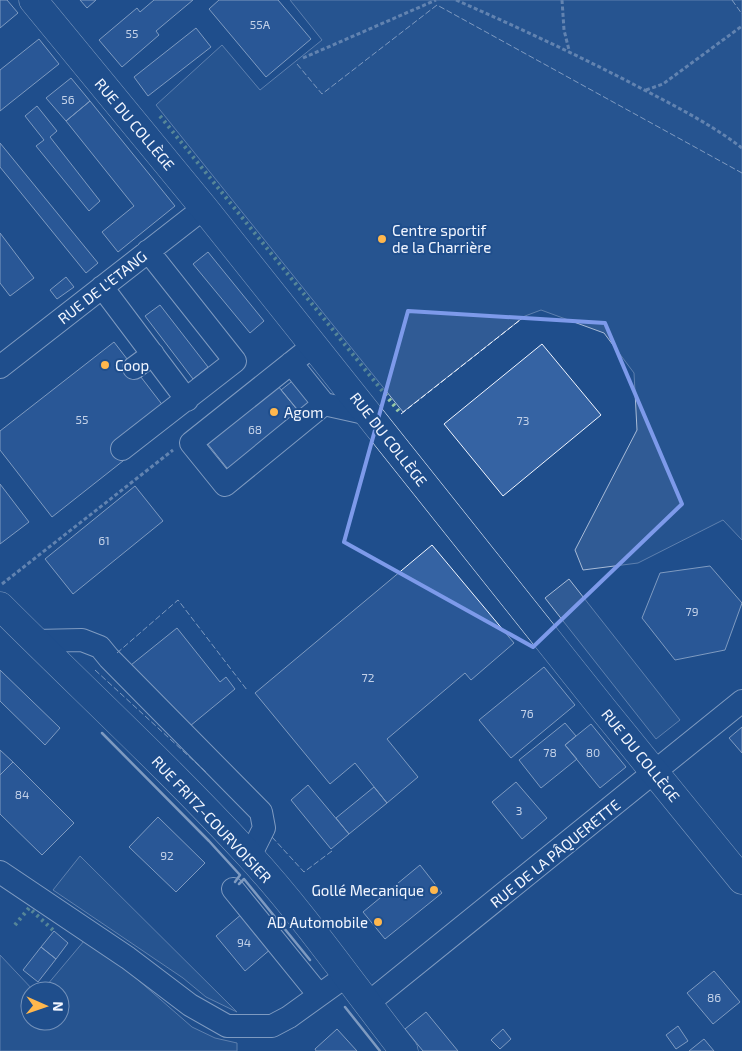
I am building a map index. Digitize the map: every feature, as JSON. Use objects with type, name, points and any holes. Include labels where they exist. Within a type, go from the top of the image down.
[{"type":"main road","name":"RUE DU COLLÈGE","points":[[33,0],[204,208],[603,709],[742,880]]},
{"type":"main road","name":"RUE FRITZ-COURVOISIER","points":[[0,606],[189,792],[250,856],[404,1051]]},
{"type":"street","name":"RUE DE L'ETANG","points":[[0,366],[204,208]]},
{"type":"street","points":[[122,449],[235,361],[148,251]]},
{"type":"street","points":[[102,288],[186,400]]},
{"type":"street","points":[[314,345],[191,443],[225,485],[324,404]]},
{"type":"street","points":[[134,368],[153,354]]},
{"type":"street","points":[[291,363],[324,404],[369,414]]},
{"type":"street","points":[[35,641],[82,640],[100,647],[261,812],[264,828],[250,856]]},
{"type":"street","name":"RUE DE LA PÂQUERETTE","points":[[367,1004],[742,701]]},
{"type":"street","points":[[0,872],[128,958],[190,1005],[227,1026],[272,1026],[289,1017],[346,976]]},
{"type":"street","points":[[233,889],[319,996]]},
{"type":"path","points":[[303,58],[436,0]]},
{"type":"path","points":[[456,0],[569,51],[645,90],[719,130],[742,148]]},
{"type":"path","points":[[562,0],[564,30],[569,51]]},
{"type":"path","points":[[645,90],[664,84],[742,26]]},
{"type":"path","points":[[0,586],[183,442],[191,443]]},
{"type":"highlighted area","points":[[408,311],[605,323],[682,504],[533,647],[344,542]]},
{"type":"shaded area","points":[[290,0],[742,0],[742,540],[723,520],[638,563],[583,570],[575,550],[637,430],[634,373],[604,333],[541,310],[525,316],[403,412],[156,105],[222,45],[260,90],[322,40]]},
{"type":"shaded area","points":[[569,579],[680,720],[656,739],[545,598]]},
{"type":"shaded area","points":[[80,856],[237,1012],[206,997],[183,978],[53,890]]},
{"type":"shaded area","points":[[84,941],[121,965],[192,1027],[215,1038],[237,1043],[237,1051],[0,1051],[0,955],[25,981],[20,981],[20,1031],[70,1031],[70,981],[50,981]]},
{"type":"building","points":[[0,0],[7,0],[18,13],[0,28]]},
{"type":"building","points":[[80,0],[96,0],[87,8]]},
{"type":"building","points":[[154,0],[193,0],[156,31],[159,35],[122,67],[99,40],[137,8],[140,12]]},
{"type":"building","points":[[219,0],[278,0],[311,39],[266,77],[209,9]]},
{"type":"building","points":[[196,28],[211,47],[148,96],[134,77]]},
{"type":"building","points":[[39,39],[59,64],[0,111],[0,70]]},
{"type":"building","points":[[71,78],[90,101],[66,121],[46,98]]},
{"type":"building","points":[[90,101],[175,206],[118,252],[102,232],[134,206],[66,121]]},
{"type":"building","points":[[37,106],[57,131],[50,137],[100,201],[89,211],[36,146],[44,140],[25,116]]},
{"type":"building","points":[[0,143],[98,263],[86,273],[0,167]]},
{"type":"building","points":[[0,233],[34,278],[10,296],[0,283]]},
{"type":"building","points":[[208,252],[264,321],[250,333],[193,264]]},
{"type":"building","points":[[66,277],[74,287],[57,299],[50,290]]},
{"type":"building","points":[[160,305],[208,367],[193,379],[145,316]]},
{"type":"building","points":[[114,342],[164,407],[128,457],[52,517],[0,450],[0,431]]},
{"type":"building","points":[[542,344],[601,415],[503,496],[444,424]]},
{"type":"building","points":[[296,378],[314,400],[299,412],[281,390]]},
{"type":"building","points":[[278,386],[302,415],[231,473],[207,443]]},
{"type":"building","points":[[0,484],[29,522],[0,544]]},
{"type":"building","points":[[135,486],[163,521],[73,594],[45,559]]},
{"type":"building","points":[[432,545],[514,643],[471,680],[465,673],[387,739],[418,777],[387,803],[355,763],[330,784],[255,693]]},
{"type":"building","points":[[710,566],[742,603],[725,650],[675,660],[642,618],[660,573]]},
{"type":"building","points":[[177,628],[220,682],[226,677],[235,689],[190,726],[180,714],[175,719],[131,665]]},
{"type":"building","points":[[544,667],[575,705],[511,758],[479,720]]},
{"type":"building","points":[[0,670],[60,728],[45,745],[0,701]]},
{"type":"building","points":[[565,723],[576,736],[565,745],[577,759],[541,788],[519,760]]},
{"type":"building","points":[[591,724],[626,767],[600,788],[565,745]]},
{"type":"building","points":[[742,727],[742,753],[729,738]]},
{"type":"building","points":[[0,750],[13,762],[0,775]]},
{"type":"building","points":[[13,762],[74,823],[42,855],[0,814],[0,775]]},
{"type":"building","points":[[516,782],[547,818],[522,839],[492,802]]},
{"type":"building","points":[[308,785],[349,834],[331,849],[291,800]]},
{"type":"building","points":[[374,787],[387,803],[349,834],[336,818]]},
{"type":"building","points":[[158,817],[205,863],[176,892],[129,847]]},
{"type":"building","points":[[420,865],[442,893],[385,939],[363,912]]},
{"type":"building","points":[[243,913],[272,948],[245,971],[216,936]]},
{"type":"building","points":[[54,931],[68,943],[56,959],[41,947]]},
{"type":"building","points":[[41,947],[56,959],[39,981],[23,970]]},
{"type":"building","points":[[714,971],[740,1002],[713,1024],[687,993]]},
{"type":"building","points":[[426,1012],[458,1051],[423,1051],[405,1029]]},
{"type":"building","points":[[678,1026],[688,1041],[676,1049],[666,1035]]},
{"type":"building","points":[[337,1029],[357,1051],[316,1051],[315,1049]]},
{"type":"building","points":[[503,1029],[511,1039],[500,1049],[491,1040]]},
{"type":"building","points":[[704,1039],[714,1051],[689,1051]]},
{"type":"hedge","points":[[160,116],[401,414]]},
{"type":"hedge","points":[[15,925],[29,908],[54,931]]},
{"type":"fence","points":[[732,0],[742,14]]},
{"type":"fence","points":[[297,64],[322,94],[437,5],[742,173]]},
{"type":"fence","points":[[401,414],[525,316]]},
{"type":"fence","points":[[117,653],[178,600],[247,690]]},
{"type":"fence","points":[[95,670],[207,773]]},
{"type":"fence","points":[[272,837],[304,872],[332,851]]},
{"type":"wall","points":[[102,733],[240,875],[235,882]]},
{"type":"wall","points":[[239,884],[244,879],[310,960]]},
{"type":"wall","points":[[345,1007],[380,1051]]},
{"type":"place","name":"Centre sportif de la Charrière","points":[[382,239]]},
{"type":"place","name":"Coop","points":[[105,365]]},
{"type":"place","name":"Agom","points":[[274,412]]},
{"type":"place","name":"Gollé Mecanique","points":[[434,890]]},
{"type":"place","name":"AD Automobile","points":[[378,922]]}]
